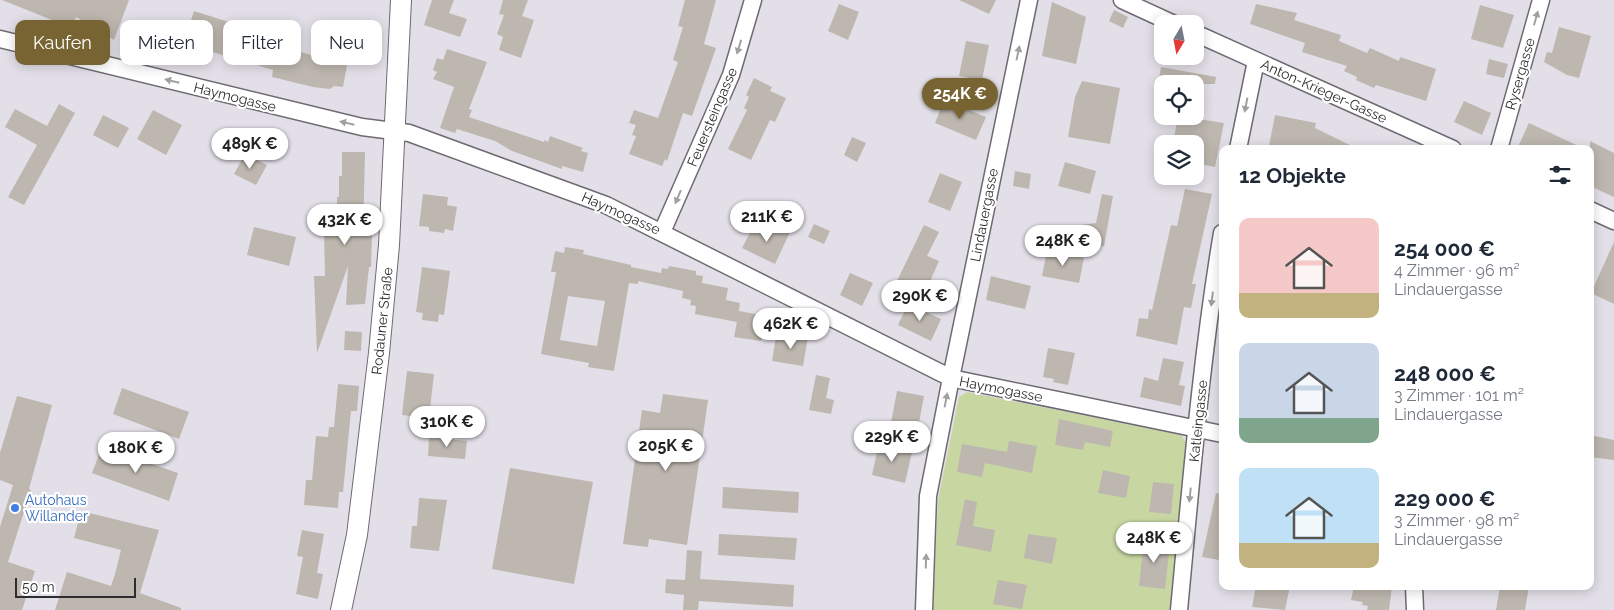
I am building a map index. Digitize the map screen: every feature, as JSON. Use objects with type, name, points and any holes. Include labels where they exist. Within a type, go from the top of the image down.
[{"type":"main road","name":"Rodauner Straße","points":[[340,610],[352,563],[368,462],[389,245],[401,0]]},
{"type":"street","name":"Feuersteingasse","points":[[662,232],[731,75],[754,0]]},
{"type":"street","name":"Lindauergasse","points":[[924,610],[928,496],[1029,0]]},
{"type":"street","points":[[1122,0],[1154,15]]},
{"type":"street","name":"Rysergasse","points":[[1500,145],[1541,0]]},
{"type":"street","name":"Anton-Krieger-Gasse","points":[[1204,37],[1444,145]]},
{"type":"street","name":"Haymogasse","points":[[0,39],[362,127],[395,130],[584,196],[662,232],[951,378],[1219,433]]},
{"type":"street","points":[[1239,145],[1256,61]]},
{"type":"street","points":[[1594,212],[1614,220]]},
{"type":"street","name":"Katleingasse","points":[[1179,610],[1197,428],[1219,250]]},
{"type":"street","points":[[1414,590],[1414,610]]},
{"type":"green space","points":[[967,392],[1181,435],[1187,444],[1171,610],[933,610],[938,500],[959,397]]},
{"type":"building","points":[[2,0],[129,0],[114,40],[110,38],[110,20],[81,20],[76,17],[75,20],[52,20]]},
{"type":"building","points":[[432,0],[454,0],[449,13],[467,19],[460,37],[424,25]]},
{"type":"building","points":[[503,0],[528,0],[522,16],[534,20],[521,58],[499,50],[503,37],[497,34],[504,15],[499,14]]},
{"type":"building","points":[[685,0],[716,0],[704,44],[716,48],[692,116],[683,113],[667,161],[665,159],[662,166],[629,154],[636,136],[632,135],[636,125],[629,123],[634,110],[658,118],[678,62],[673,60],[683,27],[678,26]]},
{"type":"building","points":[[959,0],[996,0],[989,14]]},
{"type":"building","points":[[1052,2],[1086,17],[1076,64],[1042,56]]},
{"type":"building","points":[[839,4],[859,12],[848,40],[828,31]]},
{"type":"building","points":[[1256,4],[1297,13],[1294,20],[1341,35],[1339,41],[1367,53],[1370,48],[1399,61],[1400,57],[1436,69],[1426,101],[1376,85],[1374,88],[1356,80],[1357,77],[1344,71],[1347,66],[1302,52],[1305,43],[1250,24]]},
{"type":"building","points":[[1480,5],[1514,15],[1503,48],[1471,39]]},
{"type":"building","points":[[1114,10],[1128,17],[1123,28],[1109,21]]},
{"type":"building","points":[[194,11],[223,20],[223,55],[213,52],[213,20],[191,20]]},
{"type":"building","points":[[1559,27],[1591,36],[1579,78],[1567,75],[1544,62],[1547,52],[1552,53]]},
{"type":"building","points":[[966,41],[989,45],[982,80],[959,76]]},
{"type":"building","points":[[447,49],[487,62],[469,109],[472,110],[469,117],[544,142],[544,140],[548,142],[550,136],[583,148],[581,151],[588,153],[583,172],[562,166],[562,169],[512,151],[495,141],[457,129],[455,133],[440,128],[454,87],[433,79],[437,72],[433,70],[437,58],[443,60]]},
{"type":"building","points":[[301,52],[311,55],[311,65],[347,65],[343,87],[334,86],[330,89],[272,77],[273,70],[256,65],[301,65]]},
{"type":"building","points":[[1489,59],[1508,64],[1504,78],[1486,74]]},
{"type":"building","points":[[1161,67],[1216,77],[1215,84],[1204,84],[1204,75],[1160,75]]},
{"type":"building","points":[[754,78],[772,87],[770,91],[786,98],[775,122],[770,120],[751,160],[728,149],[747,110],[744,108],[749,97],[746,95]]},
{"type":"building","points":[[1082,81],[1120,88],[1110,144],[1068,137],[1075,97]]},
{"type":"building","points":[[944,100],[986,117],[976,140],[935,123]]},
{"type":"building","points":[[1464,101],[1491,113],[1482,135],[1454,122]]},
{"type":"building","points":[[59,104],[75,113],[24,205],[8,197],[37,145],[5,127],[15,109],[47,126]]},
{"type":"building","points":[[153,110],[182,125],[166,155],[137,139]]},
{"type":"building","points":[[103,115],[129,128],[118,148],[93,135]]},
{"type":"building","points":[[1275,115],[1316,123],[1315,128],[1350,145],[1269,145]]},
{"type":"building","points":[[1204,120],[1224,123],[1215,167],[1204,165],[1204,135],[1175,135],[1176,125],[1204,125]]},
{"type":"building","points":[[1529,123],[1576,145],[1519,145]]},
{"type":"building","points":[[852,137],[866,143],[857,162],[844,155]]},
{"type":"building","points":[[1590,141],[1614,153],[1614,197],[1594,188],[1594,145],[1590,145]]},
{"type":"building","points":[[342,152],[365,152],[363,235],[372,235],[371,267],[369,267],[365,304],[346,305],[348,266],[317,353],[314,276],[325,276],[324,233],[337,234],[337,197],[339,197],[339,176],[342,176]]},
{"type":"building","points":[[245,154],[267,165],[256,185],[234,174]]},
{"type":"building","points":[[1065,162],[1096,171],[1090,194],[1058,186]]},
{"type":"building","points":[[1015,171],[1031,174],[1029,189],[1013,186]]},
{"type":"building","points":[[940,173],[962,182],[950,211],[928,202]]},
{"type":"building","points":[[1185,189],[1212,194],[1192,284],[1196,284],[1191,308],[1184,307],[1177,345],[1136,336],[1139,318],[1148,319],[1149,309],[1152,310],[1171,225],[1177,226]]},
{"type":"building","points":[[423,194],[448,197],[447,205],[457,207],[453,231],[445,229],[444,233],[429,231],[429,227],[419,226]]},
{"type":"building","points":[[1102,194],[1113,196],[1104,246],[1081,248],[1079,235],[1082,234],[1081,225],[1096,223]]},
{"type":"building","points":[[774,224],[790,232],[775,264],[742,248],[752,229],[768,236]]},
{"type":"building","points":[[814,224],[830,231],[824,244],[808,237]]},
{"type":"building","points":[[924,225],[939,232],[927,256],[939,261],[928,286],[915,280],[911,290],[896,283]]},
{"type":"building","points":[[254,227],[296,237],[289,266],[247,255]]},
{"type":"building","points":[[1614,242],[1614,304],[1594,294],[1594,286]]},
{"type":"building","points":[[565,247],[584,250],[583,254],[661,273],[662,268],[668,269],[669,266],[696,271],[696,275],[703,276],[702,283],[728,288],[726,300],[740,303],[737,322],[695,314],[696,306],[690,305],[691,300],[682,298],[683,291],[638,281],[638,284],[629,283],[614,371],[588,367],[589,363],[541,354],[556,272],[551,272],[555,251],[564,253]],"holes":[[[568,296],[605,301],[597,346],[560,340]]]},
{"type":"building","points":[[1047,251],[1084,258],[1079,283],[1042,276]]},
{"type":"building","points":[[422,267],[450,271],[444,315],[439,314],[438,322],[422,320],[423,313],[416,312]]},
{"type":"building","points":[[850,273],[873,283],[862,306],[840,295]]},
{"type":"building","points":[[991,276],[1031,286],[1025,309],[986,300]]},
{"type":"building","points":[[908,304],[941,319],[931,341],[898,325]]},
{"type":"building","points":[[739,311],[765,316],[761,341],[734,337]]},
{"type":"building","points":[[345,331],[362,332],[361,351],[344,350]]},
{"type":"building","points":[[790,334],[808,337],[803,366],[772,361],[776,337],[790,339]]},
{"type":"building","points":[[1048,348],[1075,353],[1068,385],[1053,382],[1054,379],[1043,377]]},
{"type":"building","points":[[1163,358],[1184,362],[1179,385],[1185,386],[1181,406],[1140,397],[1144,377],[1158,381]]},
{"type":"building","points":[[407,371],[434,374],[429,418],[402,415]]},
{"type":"building","points":[[816,375],[830,378],[826,398],[834,400],[831,414],[809,410]]},
{"type":"building","points":[[338,384],[359,386],[357,411],[351,411],[343,492],[339,492],[338,508],[304,505],[306,480],[312,480],[316,436],[328,437],[329,427],[334,427]]},
{"type":"building","points":[[122,388],[189,412],[179,439],[113,414]]},
{"type":"building","points":[[897,391],[924,396],[918,428],[891,423]]},
{"type":"building","points":[[663,394],[708,400],[687,545],[649,539],[648,547],[623,544],[642,410],[660,413]]},
{"type":"building","name":"Autohaus Willander","points":[[17,396],[52,405],[29,489],[31,490],[8,562],[35,571],[22,610],[0,610],[0,527],[13,485],[0,480],[0,453]]},
{"type":"building","points":[[1059,419],[1113,431],[1110,447],[1085,442],[1083,450],[1055,445]]},
{"type":"building","points":[[1594,436],[1614,440],[1614,460],[1594,458]]},
{"type":"building","points":[[429,437],[467,441],[465,459],[428,456]]},
{"type":"building","points":[[1009,441],[1037,446],[1032,473],[985,463],[982,477],[957,472],[962,444],[1007,452]]},
{"type":"building","points":[[879,443],[912,452],[905,483],[872,475]]},
{"type":"building","points":[[102,447],[178,473],[169,501],[92,473]]},
{"type":"building","points":[[510,468],[593,482],[574,584],[492,569]]},
{"type":"building","points":[[1103,470],[1130,476],[1126,498],[1098,493]]},
{"type":"building","points":[[1153,482],[1174,484],[1171,514],[1149,512]]},
{"type":"building","points":[[723,487],[799,492],[798,513],[722,508]]},
{"type":"building","points":[[1216,493],[1219,494],[1219,560],[1202,557]]},
{"type":"building","points":[[419,498],[447,500],[439,551],[410,548],[412,526],[417,526]]},
{"type":"building","points":[[965,499],[977,502],[973,526],[995,530],[991,552],[956,545]]},
{"type":"building","points":[[81,511],[159,530],[140,593],[181,608],[181,610],[55,610],[67,572],[111,586],[115,574],[121,550],[74,538]]},
{"type":"building","points":[[302,530],[324,534],[317,573],[323,574],[318,599],[296,594],[303,557],[297,556]]},
{"type":"building","points":[[719,534],[797,538],[795,560],[718,555]]},
{"type":"building","points":[[1028,534],[1057,538],[1052,564],[1024,558]]},
{"type":"building","points":[[1144,540],[1170,543],[1165,589],[1139,586]]},
{"type":"building","points":[[687,550],[702,551],[700,579],[794,585],[793,607],[699,601],[698,610],[683,610],[684,595],[665,593],[666,579],[685,580]]},
{"type":"building","points":[[998,580],[1027,585],[1022,609],[993,604]]},
{"type":"building","points":[[1255,590],[1289,590],[1285,610],[1252,607]]},
{"type":"building","points":[[1353,590],[1392,590],[1389,610],[1367,610],[1368,606],[1362,605],[1363,602],[1351,600]]},
{"type":"building","points":[[1499,590],[1528,590],[1525,610],[1496,610]]},
{"type":"place","name":"Autohaus Willander","points":[[15,508]]}]
